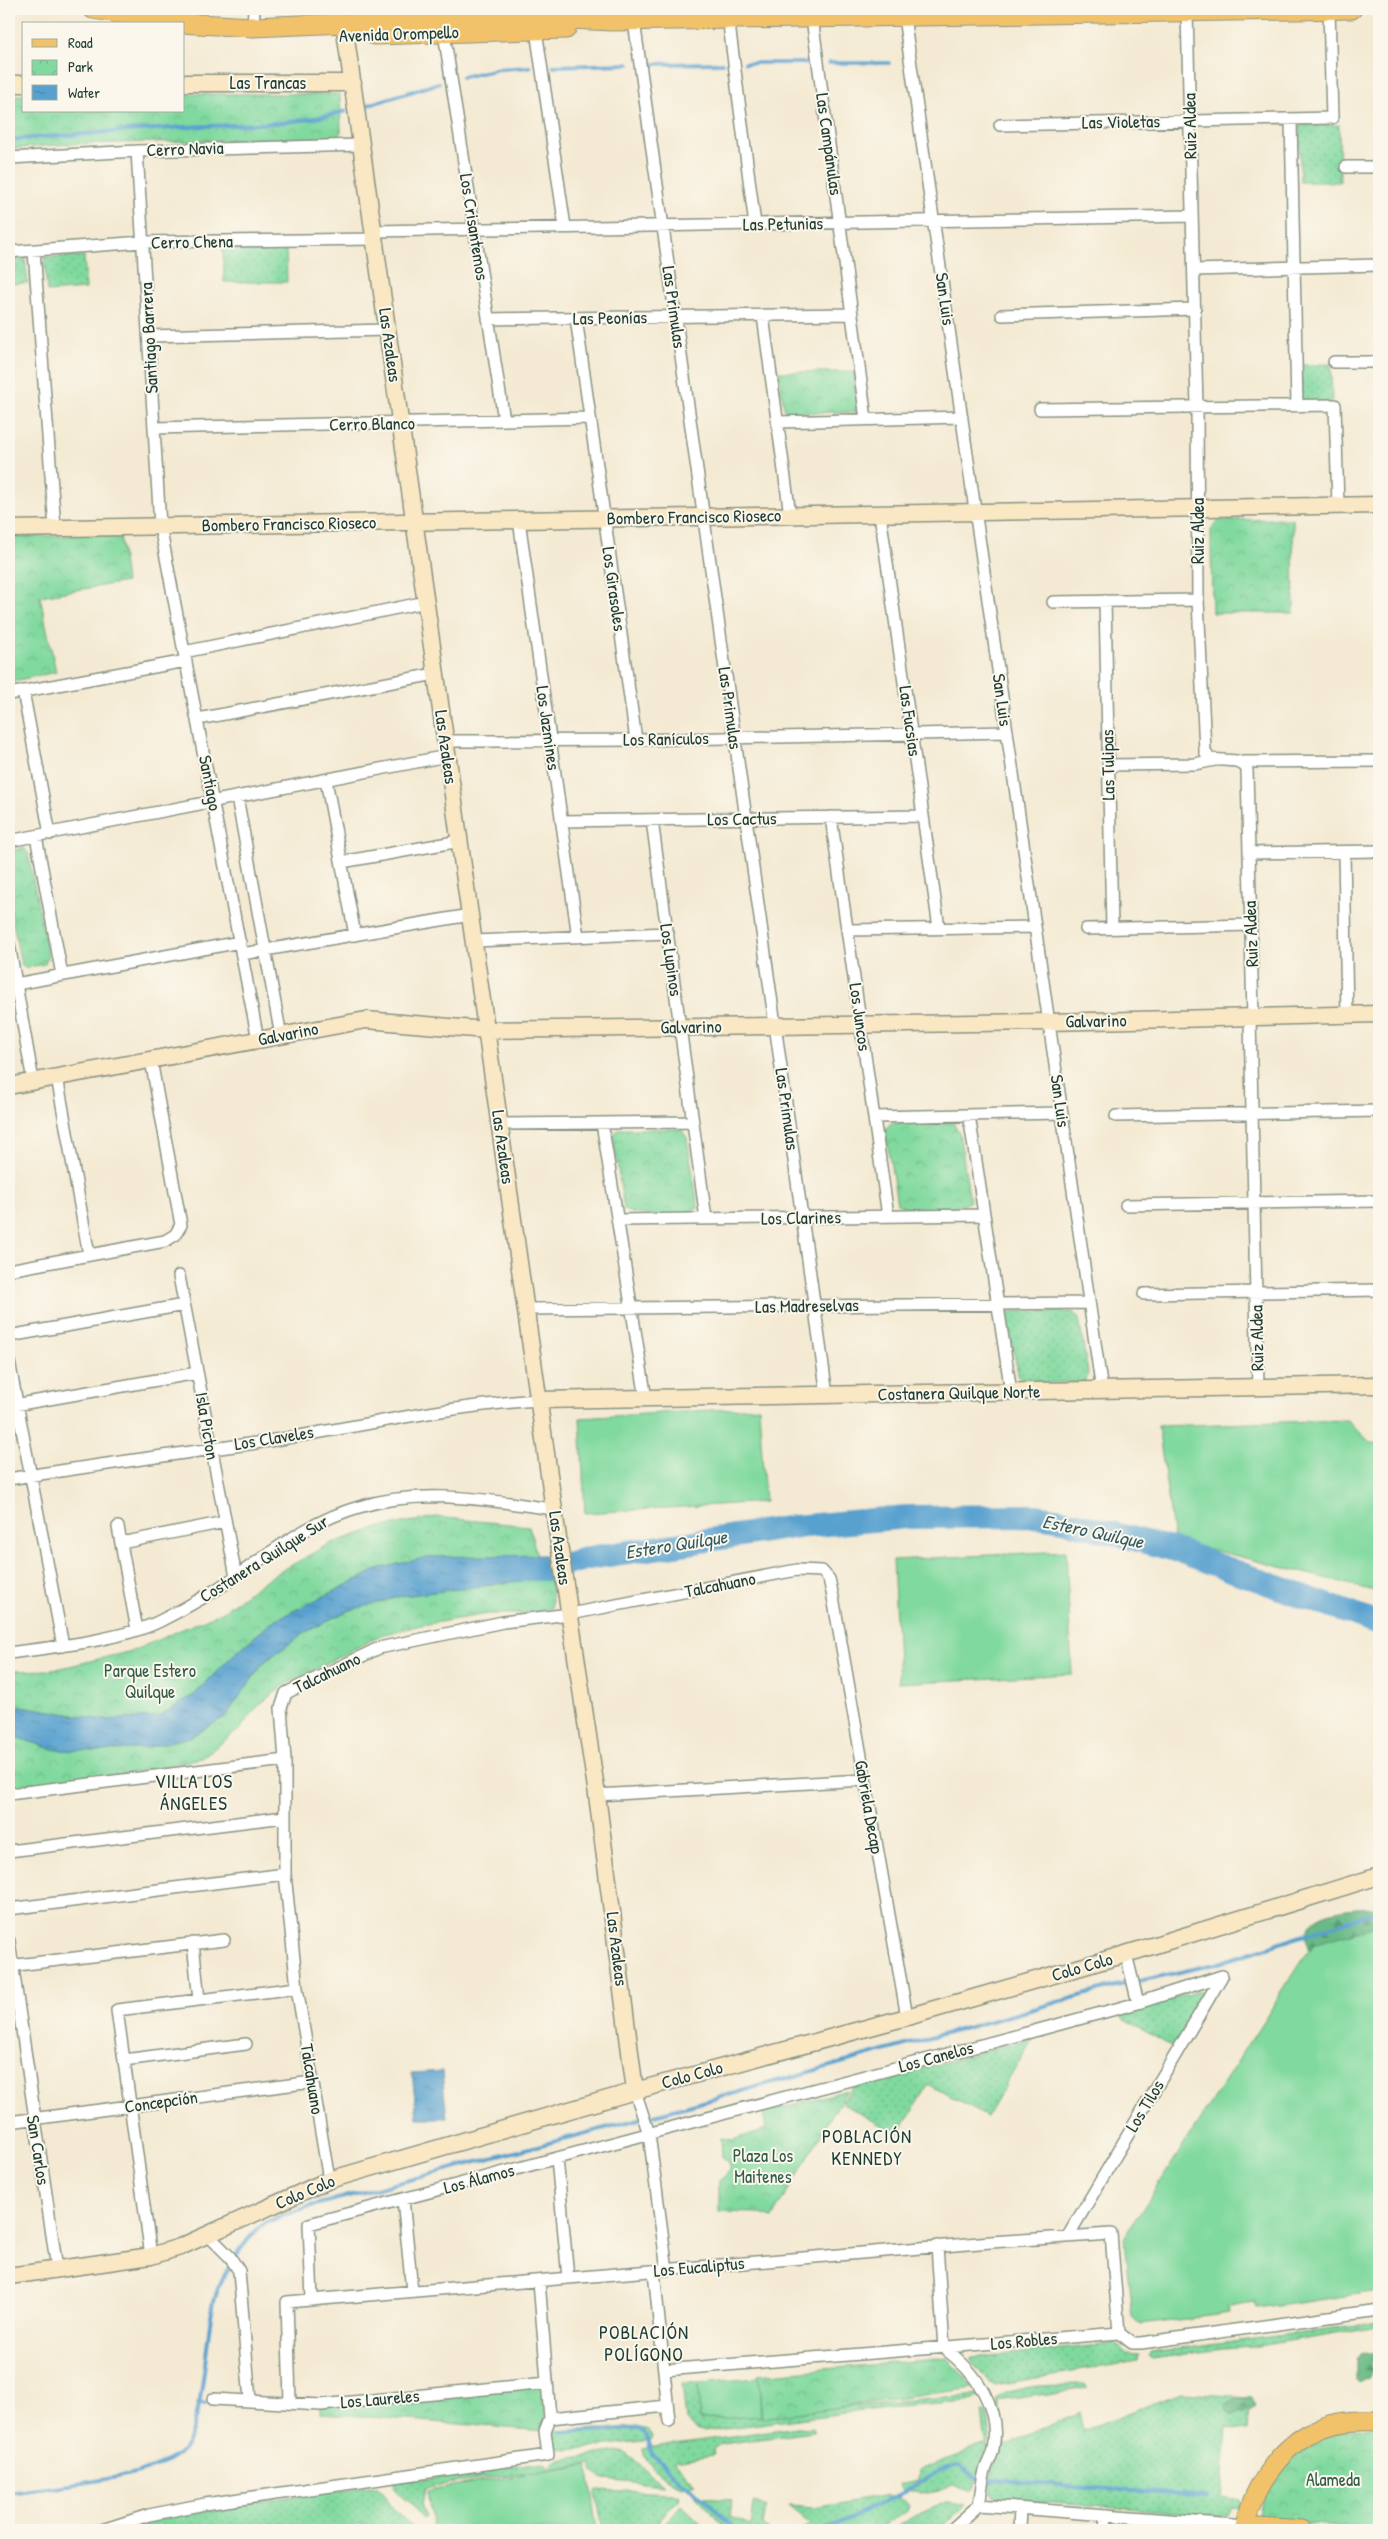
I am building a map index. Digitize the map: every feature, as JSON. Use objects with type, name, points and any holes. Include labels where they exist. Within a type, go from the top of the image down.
[{"type":"main road","name":"Avenida Orompello","points":[[93,9],[179,18],[254,18],[345,30],[444,34],[508,19],[536,30],[565,29],[612,21]]},
{"type":"main road","name":"Avenida Orompello","points":[[179,18],[252,36],[345,30],[402,15],[634,21],[728,14],[812,18],[904,13],[1162,10],[1188,12],[1352,9]]},
{"type":"main road","name":"Las Azaleas","points":[[345,30],[554,1508],[597,1795],[635,2091]]},
{"type":"main road","name":"Las Trancas","points":[[185,84],[353,83]]},
{"type":"main road","points":[[9,84],[22,84]]},
{"type":"main road","name":"Bombero Francisco Rioseco","points":[[9,529],[1379,505]]},
{"type":"main road","name":"Galvarino","points":[[9,1086],[366,1020],[486,1030],[1049,1022],[1379,1014]]},
{"type":"main road","name":"Costanera Quilque Norte","points":[[539,1400],[1379,1385]]},
{"type":"main road","name":"Colo Colo","points":[[9,2276],[150,2256],[209,2236],[329,2180],[635,2091],[907,2017],[1127,1960],[1379,1876]]},
{"type":"main road","points":[[1302,2530],[1246,2528],[1264,2479],[1291,2448],[1314,2431],[1330,2425],[1363,2420],[1379,2421]]},
{"type":"street","name":"Las Violetas","points":[[1000,124],[1332,118],[1329,9]]},
{"type":"street","name":"Ruiz Aldea","points":[[1188,12],[1197,407],[1198,600],[1205,750],[1209,759],[1215,760]]},
{"type":"street","name":"San Luis","points":[[904,13],[1102,1391]]},
{"type":"street","points":[[728,14],[755,225]]},
{"type":"street","name":"Las Campánulas","points":[[812,18],[866,419]]},
{"type":"street","name":"Las Primulas","points":[[634,21],[827,1395]]},
{"type":"street","points":[[536,30],[565,227]]},
{"type":"street","name":"Los Crisantemos","points":[[444,34],[504,420]]},
{"type":"street","points":[[1291,119],[1297,406]]},
{"type":"street","name":"Cerro Navia","points":[[9,158],[137,151],[362,145]]},
{"type":"street","name":"Santiago Barrera","points":[[137,151],[160,526]]},
{"type":"street","points":[[1346,167],[1379,167]]},
{"type":"street","name":"Las Petunias","points":[[374,235],[474,229],[1192,216]]},
{"type":"street","name":"Cerro Chena","points":[[9,252],[143,242],[374,235]]},
{"type":"street","points":[[34,251],[55,528]]},
{"type":"street","points":[[1194,270],[1379,266]]},
{"type":"street","points":[[1002,314],[1195,309]]},
{"type":"street","name":"Las Peonías","points":[[488,319],[852,314]]},
{"type":"street","points":[[763,316],[790,515]]},
{"type":"street","name":"Los Girasoles","points":[[576,318],[636,740]]},
{"type":"street","points":[[148,336],[387,330]]},
{"type":"street","points":[[1334,362],[1379,362]]},
{"type":"street","points":[[1040,410],[1335,405],[1338,506]]},
{"type":"street","points":[[778,422],[962,416]]},
{"type":"street","name":"Cerro Blanco","points":[[154,428],[590,418]]},
{"type":"street","name":"Las Fucsias","points":[[880,514],[940,928]]},
{"type":"street","name":"Los Jazmines","points":[[519,520],[578,937]]},
{"type":"street","name":"Santiago","points":[[160,526],[214,801],[258,1040]]},
{"type":"street","points":[[1053,602],[1198,600]]},
{"type":"street","name":"Las Tulipas","points":[[1105,601],[1112,928]]},
{"type":"street","points":[[9,694],[426,602]]},
{"type":"street","points":[[198,719],[435,674]]},
{"type":"street","points":[[23,691],[50,834]]},
{"type":"street","name":"Los Ranículos","points":[[9,841],[326,780],[446,748],[550,742],[1007,732]]},
{"type":"street","points":[[1108,765],[1195,764],[1215,760],[1242,762],[1379,761]]},
{"type":"street","name":"Ruiz Aldea","points":[[1242,762],[1247,770],[1251,925],[1252,1114],[1258,1388]]},
{"type":"street","points":[[326,780],[355,935]]},
{"type":"street","name":"Santiago","points":[[237,797],[281,1036]]},
{"type":"street","name":"Los Cactus","points":[[561,821],[923,816]]},
{"type":"street","name":"Los Juncos","points":[[831,818],[888,1216]]},
{"type":"street","name":"Los Lupinos","points":[[652,820],[706,1219]]},
{"type":"street","points":[[36,836],[62,975]]},
{"type":"street","points":[[342,862],[460,841]]},
{"type":"street","points":[[1248,853],[1379,851]]},
{"type":"street","points":[[1344,852],[1346,1015]]},
{"type":"street","points":[[16,984],[62,975],[241,948],[266,950],[470,914]]},
{"type":"street","points":[[1086,929],[1251,925]]},
{"type":"street","points":[[848,930],[1035,928]]},
{"type":"street","points":[[474,942],[668,933]]},
{"type":"street","points":[[9,944],[33,1081]]},
{"type":"street","points":[[9,1270],[166,1241],[175,1235],[181,1225],[151,1060]]},
{"type":"street","points":[[57,1077],[89,1256]]},
{"type":"street","points":[[1116,1116],[1379,1111]]},
{"type":"street","points":[[874,1117],[1062,1113]]},
{"type":"street","points":[[969,1115],[1011,1392]]},
{"type":"street","points":[[500,1124],[694,1122]]},
{"type":"street","points":[[602,1123],[646,1399]]},
{"type":"street","points":[[1126,1205],[1379,1201]]},
{"type":"street","name":"Los Clarines","points":[[618,1220],[984,1215]]},
{"type":"street","name":"Isla Picton","points":[[179,1276],[236,1576]]},
{"type":"street","points":[[1144,1294],[1379,1290]]},
{"type":"street","name":"Las Madreselvas","points":[[526,1309],[1089,1303]]},
{"type":"street","points":[[9,1336],[184,1305]]},
{"type":"street","points":[[9,1361],[13,1405],[32,1475],[62,1646]]},
{"type":"street","points":[[13,1405],[197,1373]]},
{"type":"street","name":"Los Claveles","points":[[9,1479],[211,1447],[249,1444],[444,1410],[539,1400]]},
{"type":"street","name":"Costanera Quilque Sur","points":[[9,1653],[62,1646],[137,1630],[159,1622],[236,1576],[286,1540],[322,1520],[361,1506],[412,1497],[456,1497],[554,1508]]},
{"type":"street","points":[[121,1542],[225,1522]]},
{"type":"street","points":[[118,1527],[137,1630]]},
{"type":"street","name":"Talcahuano","points":[[329,2180],[297,1988],[285,1874],[284,1760],[280,1708],[286,1693],[379,1648],[502,1622],[570,1614],[797,1570],[822,1570],[829,1579],[833,1596]]},
{"type":"street","name":"Gabriela Decap","points":[[833,1596],[907,2017]]},
{"type":"street","points":[[9,1794],[284,1760]]},
{"type":"street","points":[[597,1795],[864,1780]]},
{"type":"street","points":[[9,1851],[284,1817]]},
{"type":"street","points":[[9,1909],[285,1874]]},
{"type":"street","points":[[10,1966],[224,1940]]},
{"type":"street","name":"San Carlos","points":[[9,1941],[10,1966],[56,2269]]},
{"type":"street","points":[[193,1944],[199,2000]]},
{"type":"street","points":[[1127,1960],[1138,2003]]},
{"type":"street","name":"Los Canelos","points":[[648,2130],[1138,2003],[1222,1976]]},
{"type":"street","name":"Los Tilos","points":[[1068,2236],[1222,1976]]},
{"type":"street","points":[[150,2256],[117,2010],[297,1988]]},
{"type":"street","points":[[124,2060],[246,2044]]},
{"type":"street","name":"Concepción","points":[[9,2122],[312,2082]]},
{"type":"street","name":"Las Azaleas","points":[[635,2091],[648,2130],[667,2270]]},
{"type":"street","name":"Los Álamos","points":[[312,2300],[309,2224],[557,2158],[648,2130]]},
{"type":"street","points":[[557,2158],[568,2278]]},
{"type":"street","points":[[402,2199],[412,2292]]},
{"type":"street","name":"Los Eucaliptus","points":[[290,2402],[287,2302],[936,2246],[1111,2234],[1119,2333]]},
{"type":"street","points":[[209,2236],[233,2261],[240,2279],[250,2400]]},
{"type":"street","points":[[936,2246],[944,2348],[970,2373],[985,2393],[991,2406],[995,2425],[994,2444],[983,2478],[979,2505],[951,2530]]},
{"type":"street","points":[[654,2271],[669,2421]]},
{"type":"street","points":[[102,2530],[149,2515],[204,2504],[548,2455],[545,2431],[550,2418],[539,2280]]},
{"type":"street","name":"Los Robles","points":[[664,2370],[1119,2333],[1132,2343],[1141,2343],[1379,2310]]},
{"type":"street","name":"Los Laureles","points":[[213,2399],[321,2405],[547,2383]]},
{"type":"street","points":[[550,2418],[667,2406]]},
{"type":"street","points":[[979,2505],[1246,2528]]},
{"type":"street","points":[[1019,2530],[1020,2508]]},
{"type":"street","points":[[1105,2530],[1106,2515]]},
{"type":"green space","points":[[185,94],[340,94],[341,131],[337,138],[71,144],[9,149],[9,95],[22,95],[22,112],[185,112]]},
{"type":"green space","points":[[1299,125],[1339,125],[1340,182],[1300,182]]},
{"type":"green space","points":[[286,247],[287,282],[224,282],[223,248]]},
{"type":"green space","points":[[84,256],[86,289],[47,292],[44,257]]},
{"type":"green space","points":[[25,258],[28,283],[9,284],[9,260]]},
{"type":"green space","points":[[1331,364],[1332,402],[1301,403],[1300,365]]},
{"type":"green space","points":[[778,372],[853,372],[858,412],[785,413]]},
{"type":"green space","points":[[1293,519],[1294,613],[1212,613],[1211,529],[1219,520]]},
{"type":"green space","points":[[120,534],[126,582],[40,596],[56,672],[9,682],[9,537]]},
{"type":"green space","points":[[24,848],[28,853],[48,956],[45,964],[25,968],[21,965],[9,901],[9,851]]},
{"type":"green space","points":[[891,1123],[953,1123],[959,1132],[970,1201],[956,1207],[934,1209],[904,1207],[897,1204],[885,1129]]},
{"type":"green space","points":[[619,1129],[681,1129],[687,1138],[698,1207],[692,1211],[662,1216],[631,1213],[624,1210],[613,1135]]},
{"type":"green space","points":[[1014,1311],[1073,1312],[1079,1319],[1088,1373],[1085,1382],[1033,1383],[1019,1378],[1006,1315]]},
{"type":"green space","points":[[759,1407],[765,1502],[585,1513],[580,1418]]},
{"type":"green space","points":[[1347,1420],[1371,1443],[1379,1444],[1379,1592],[1174,1540],[1158,1426]]},
{"type":"green space","name":"Parque Estero Quilque","points":[[436,1517],[529,1526],[537,1556],[491,1557],[381,1568],[273,1621],[231,1657],[194,1695],[159,1717],[103,1720],[9,1704],[9,1671],[53,1670],[132,1651],[222,1612],[267,1579],[329,1544],[381,1527]]},
{"type":"green space","points":[[1066,1551],[1072,1674],[899,1683],[893,1560]]},
{"type":"green space","name":"Parque Estero Quilque","points":[[551,1577],[552,1608],[524,1614],[488,1614],[421,1625],[381,1635],[283,1686],[259,1705],[240,1729],[201,1758],[127,1774],[9,1788],[9,1735],[57,1750],[102,1751],[145,1748],[225,1717],[264,1662],[306,1632],[347,1611],[402,1596]]},
{"type":"green space","points":[[1379,1907],[1379,1956],[1310,1954],[1306,1934],[1311,1923],[1328,1913],[1339,1910]]},
{"type":"green space","points":[[1379,1925],[1379,2291],[1257,2309],[1255,2303],[1230,2307],[1231,2313],[1141,2325],[1132,2317],[1124,2238],[1313,1944]]},
{"type":"green space","points":[[1216,1986],[1178,2050],[1120,2017],[1122,2014]]},
{"type":"green space","points":[[1033,2038],[987,2117],[928,2084],[898,2135],[842,2103],[851,2088]]},
{"type":"green space","name":"Plaza Los Maitenes","points":[[847,2090],[772,2218],[758,2213],[719,2212],[719,2181],[729,2170],[728,2160],[722,2157],[721,2138],[733,2140],[766,2129],[763,2113]]},
{"type":"green space","points":[[1379,2322],[1379,2326],[1253,2347],[1222,2349],[1153,2359],[1149,2356],[1151,2353]]},
{"type":"green space","points":[[1116,2344],[1127,2354],[1139,2355],[1138,2361],[994,2385],[988,2382],[971,2360],[971,2358]]},
{"type":"green space","points":[[1360,2353],[1374,2354],[1375,2357],[1370,2363],[1372,2370],[1369,2379],[1359,2384],[1356,2381],[1356,2359]]},
{"type":"green space","points":[[948,2358],[973,2388],[762,2418],[758,2375]]},
{"type":"green space","points":[[759,2378],[761,2416],[700,2420],[698,2383]]},
{"type":"green space","points":[[547,2383],[545,2431],[321,2413],[321,2405]]},
{"type":"green space","points":[[682,2383],[698,2383],[701,2420],[978,2395],[980,2398],[967,2402],[886,2408],[702,2431],[695,2429],[686,2421]]},
{"type":"green space","points":[[1086,2385],[1088,2388],[999,2401],[1005,2446],[1079,2412],[1083,2430],[1181,2393],[1251,2397],[1248,2430],[1227,2428],[1221,2497],[1241,2500],[1240,2508],[1232,2507],[1228,2515],[1224,2517],[995,2498],[989,2485],[991,2472],[1001,2446],[997,2411],[998,2399],[1006,2394],[1027,2387]]},
{"type":"green space","points":[[1237,2397],[1252,2397],[1256,2406],[1246,2412],[1241,2410],[1232,2415],[1225,2408],[1227,2403]]},
{"type":"green space","points":[[982,2413],[987,2414],[991,2431],[974,2489],[969,2491],[952,2485],[945,2489],[922,2493],[903,2491],[899,2485],[918,2481],[919,2470],[986,2444]]},
{"type":"green space","name":"Alameda","points":[[1379,2426],[1379,2529],[1256,2520],[1266,2491],[1280,2466],[1317,2435]]},
{"type":"green space","points":[[638,2427],[649,2430],[651,2440],[566,2450],[557,2448],[550,2438],[551,2431]]},
{"type":"green space","points":[[797,2427],[813,2428],[813,2432],[722,2444],[713,2450],[714,2455],[674,2461],[695,2484],[688,2486],[678,2485],[665,2478],[647,2461],[643,2449],[646,2448]]},
{"type":"green space","points":[[623,2451],[663,2485],[604,2479],[593,2472],[591,2464],[426,2487],[423,2506],[426,2516],[423,2518],[398,2493],[394,2482],[543,2462],[550,2467],[556,2461],[564,2459]]},
{"type":"green space","points":[[588,2465],[598,2530],[434,2530],[428,2490]]},
{"type":"green space","points":[[371,2486],[380,2489],[398,2514],[417,2530],[377,2530],[369,2525],[358,2525],[344,2530],[116,2530],[153,2519],[216,2510],[236,2504]]},
{"type":"green space","points":[[597,2490],[673,2493],[678,2495],[680,2500],[669,2508],[652,2530],[604,2530],[600,2508],[595,2495]]},
{"type":"green space","points":[[695,2495],[732,2500],[730,2517],[751,2525],[754,2502],[766,2508],[763,2525],[769,2530],[729,2530]]},
{"type":"green space","points":[[889,2495],[905,2500],[909,2505],[907,2510],[878,2530],[803,2530],[809,2523],[788,2506],[813,2508]]},
{"type":"green space","points":[[947,2502],[966,2504],[937,2530],[893,2530],[914,2516]]},
{"type":"green space","points":[[682,2505],[708,2530],[658,2530]]},
{"type":"water","points":[[544,1555],[551,1577],[402,1596],[347,1611],[306,1632],[264,1662],[225,1717],[190,1737],[145,1748],[102,1751],[57,1750],[9,1735],[9,1704],[103,1720],[159,1717],[194,1695],[231,1657],[273,1621],[381,1568],[428,1557]]},
{"type":"water","points":[[442,2071],[447,2118],[417,2118],[412,2073]]},
{"type":"waterway","points":[[650,64],[722,63]]},
{"type":"waterway","points":[[745,63],[806,63]]},
{"type":"waterway","points":[[829,63],[889,63]]},
{"type":"waterway","points":[[553,66],[629,64]]},
{"type":"waterway","points":[[462,77],[498,69],[530,67]]},
{"type":"waterway","points":[[368,105],[439,83]]},
{"type":"waterway","points":[[9,140],[154,129],[274,123],[310,119],[346,111]]},
{"type":"waterway","name":"Estero Quilque","points":[[518,1569],[547,1569],[589,1558],[793,1527],[907,1517],[1037,1516],[1063,1520],[1179,1551],[1379,1624]]},
{"type":"waterway","points":[[9,2493],[120,2476],[161,2465],[175,2457],[185,2445],[193,2428],[199,2407],[211,2315],[218,2289],[227,2270],[252,2235],[263,2225],[276,2218],[311,2206],[692,2105],[1112,1987],[1216,1964],[1379,1911]]},
{"type":"waterway","points":[[198,2403],[206,2404]]},
{"type":"waterway","points":[[562,2432],[639,2429],[644,2432],[652,2454],[670,2473],[711,2504],[735,2530]]},
{"type":"waterway","points":[[825,2530],[909,2490],[940,2470],[958,2465],[977,2478],[1207,2497]]},
{"type":"district","name":"VILLA LOS ÁNGELES","points":[[194,1792]]},
{"type":"district","name":"POBLACIÓN KENNEDY","points":[[867,2147]]},
{"type":"district","name":"POBLACIÓN POLÍGONO","points":[[644,2343]]}]
